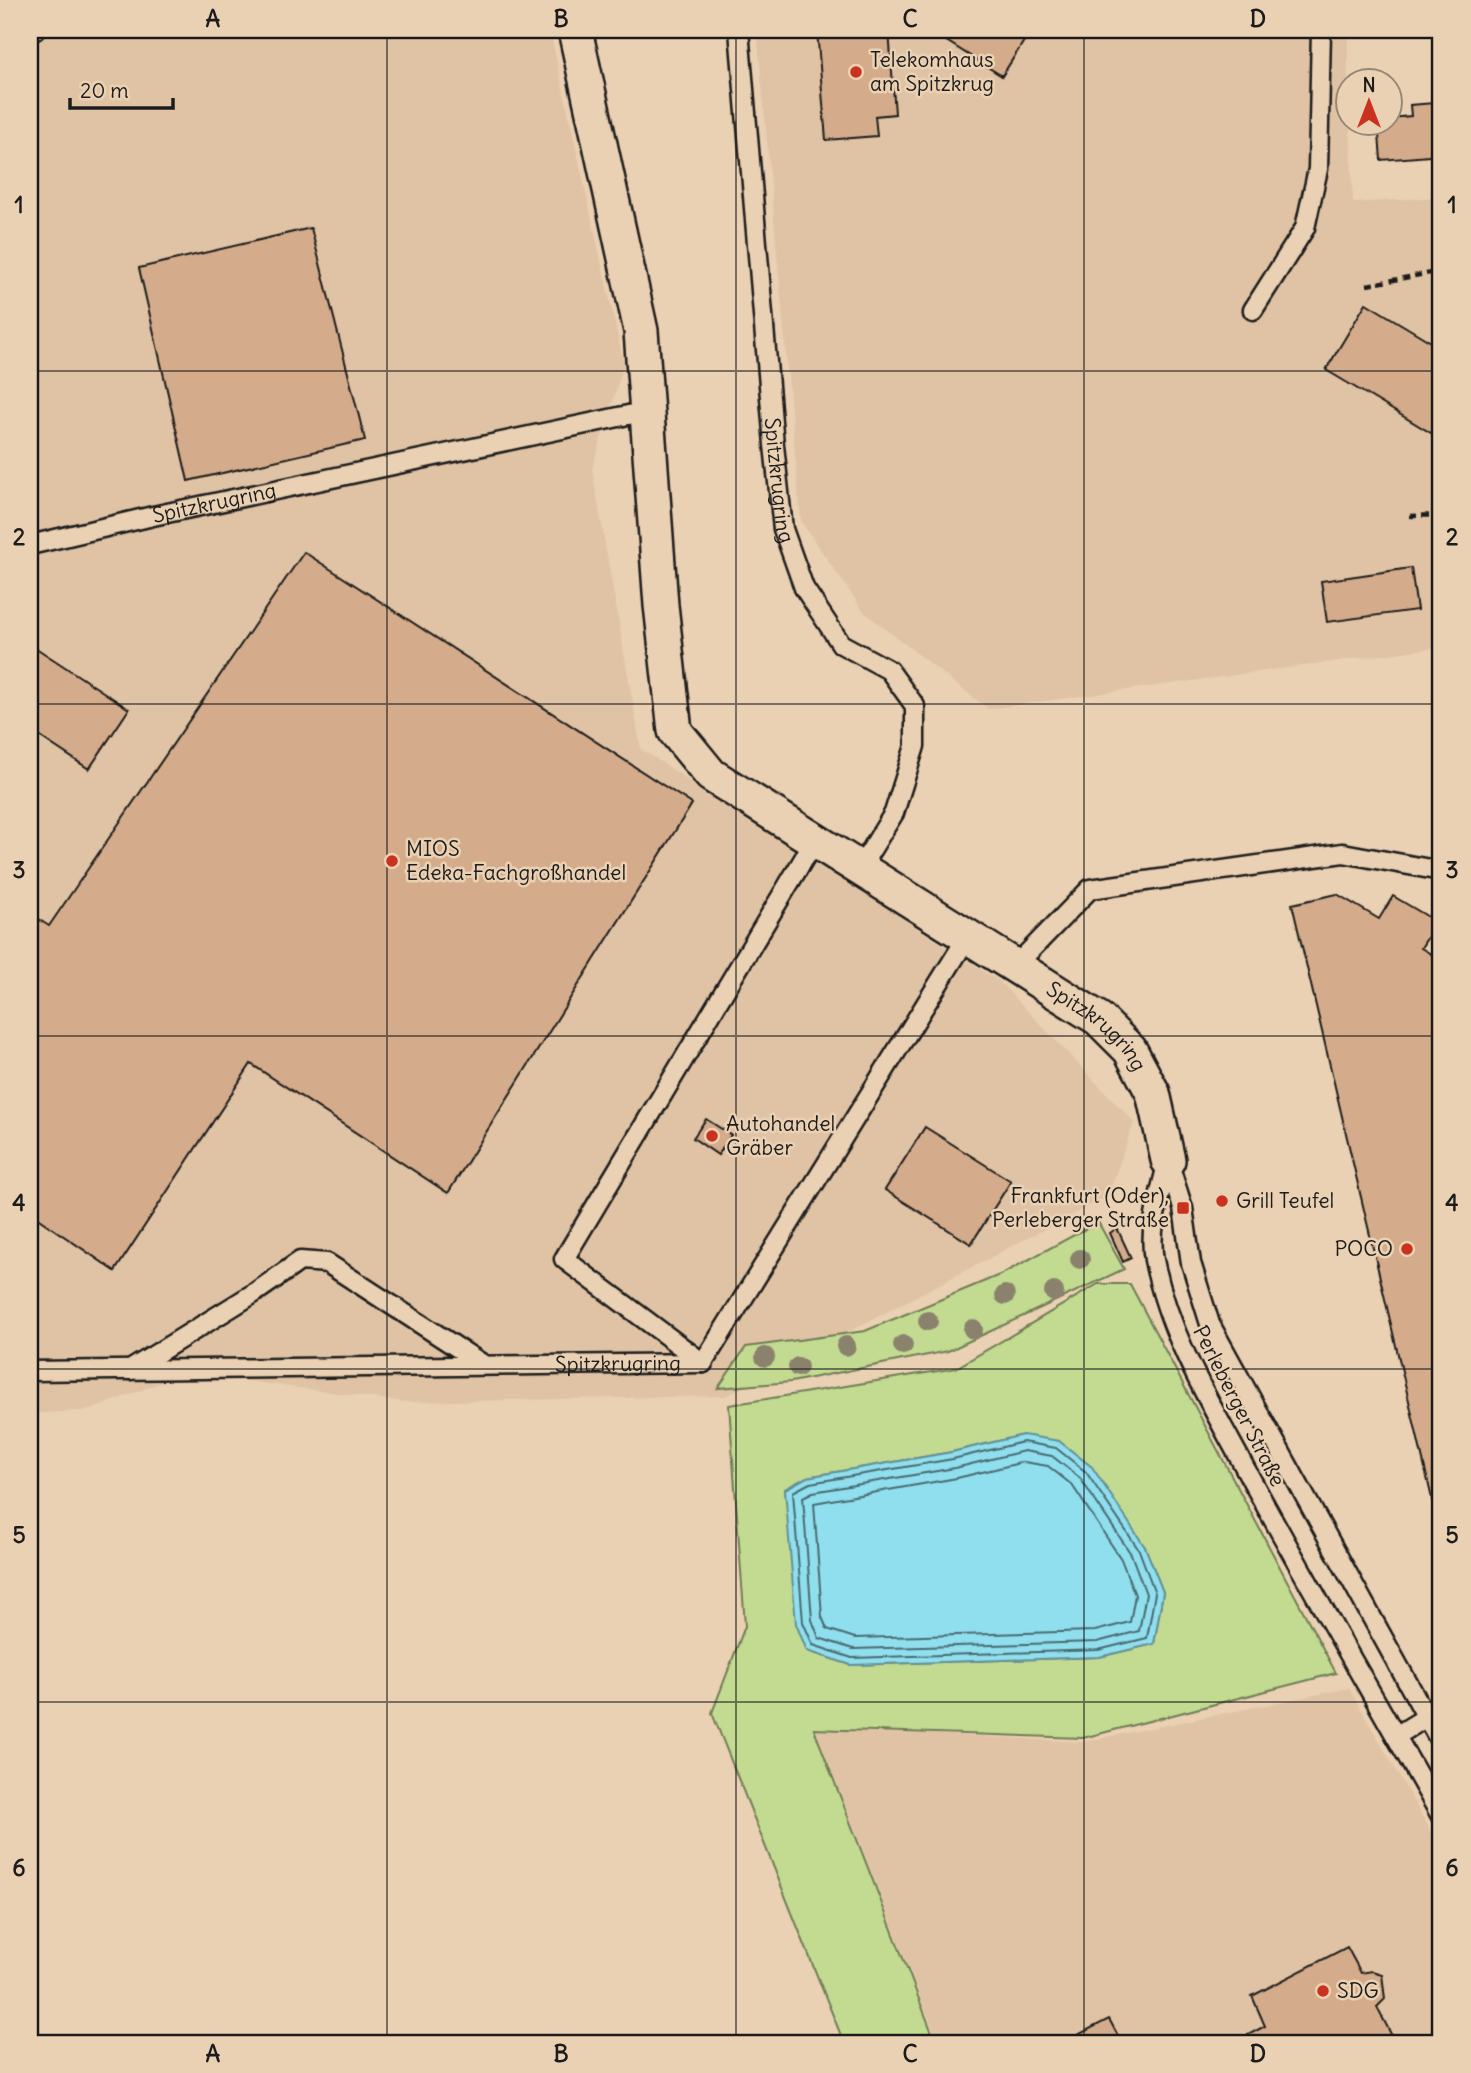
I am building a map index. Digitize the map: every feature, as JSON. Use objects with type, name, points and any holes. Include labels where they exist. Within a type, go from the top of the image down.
[{"type":"street","name":"Spitzkrugring","points":[[575,30],[641,331],[661,604],[675,731],[711,775],[1099,1019],[1130,1050],[1153,1093],[1168,1160]]},
{"type":"lane","name":"Spitzkrugring","points":[[739,30],[783,529],[804,588],[841,644],[889,670],[915,706],[915,746],[894,813],[860,868]]},
{"type":"lane","points":[[1253,310],[1306,228],[1318,169],[1321,30]]},
{"type":"lane","name":"Spitzkrugring","points":[[30,545],[153,516],[647,411]]},
{"type":"lane","points":[[702,1363],[564,1258],[815,840]]},
{"type":"lane","points":[[1015,966],[1090,889],[1343,853],[1441,872]]},
{"type":"lane","name":"Spitzkrugring","points":[[30,1371],[702,1363],[968,936]]},
{"type":"lane","name":"Perleberger Straße","points":[[1168,1160],[1183,1208],[1191,1263],[1210,1324],[1434,1713],[1441,1743]]},
{"type":"lane","name":"Perleberger Straße","points":[[1168,1160],[1152,1231],[1153,1258],[1171,1324],[1267,1510],[1441,1816]]},
{"type":"lane","points":[[130,1370],[256,1292],[300,1261],[327,1263],[484,1365]]},
{"type":"lane","points":[[1396,1736],[1434,1713]]},
{"type":"path","points":[[1367,285],[1441,271]]},
{"type":"path","points":[[1410,516],[1441,516]]},
{"type":"shaded area","points":[[30,30],[550,30],[624,364],[592,469],[641,749],[999,981],[1134,1122],[1108,1196],[726,1396],[404,1402],[185,1373],[91,1410],[30,1414]]},
{"type":"shaded area","points":[[757,30],[1348,30],[1348,66],[1334,66],[1334,136],[1350,136],[1353,203],[1441,197],[1441,647],[988,709],[864,612],[801,522]]},
{"type":"shaded area","points":[[1349,1688],[1441,1849],[1441,2043],[938,2043],[815,1728],[1082,1742]]},
{"type":"green space","points":[[1098,1222],[1124,1269],[948,1351],[791,1382],[718,1388],[746,1347],[865,1331],[1002,1274]]},
{"type":"green space","points":[[1098,1284],[1130,1284],[1336,1673],[1083,1738],[814,1729],[936,2043],[844,2043],[712,1713],[745,1626],[729,1405],[956,1368]],"holes":[[[1023,1435],[1145,1547],[1163,1592],[1154,1644],[1099,1657],[851,1665],[807,1651],[785,1489],[807,1477],[952,1452]]]},
{"type":"water","points":[[1023,1435],[1059,1441],[1092,1467],[1145,1547],[1163,1592],[1154,1644],[1099,1657],[851,1665],[807,1651],[796,1624],[785,1489],[807,1477],[952,1452]]},
{"type":"building","name":"Telekomhaus am Spitzkrug","points":[[817,30],[889,30],[895,114],[875,116],[877,136],[826,140]]},
{"type":"building","name":"Telekomhaus am Spitzkrug","points":[[929,30],[1031,30],[1002,76]]},
{"type":"building","points":[[1434,103],[1435,114],[1441,114],[1441,155],[1381,160],[1379,136],[1404,136],[1404,117],[1411,116],[1410,105]]},
{"type":"building","points":[[311,228],[365,440],[188,481],[139,268]]},
{"type":"building","points":[[1366,303],[1441,348],[1441,439],[1326,370]]},
{"type":"building","points":[[304,552],[692,804],[448,1193],[251,1064],[115,1271],[30,1213],[30,914],[49,926]]},
{"type":"building","points":[[1411,568],[1417,610],[1327,622],[1321,581]]},
{"type":"building","points":[[30,644],[129,709],[89,769],[30,730]]},
{"type":"building","name":"POCO","points":[[1337,894],[1379,919],[1393,896],[1437,922],[1421,948],[1441,960],[1441,1537],[1292,904]]},
{"type":"building","name":"Autohandel Gräber","points":[[706,1119],[731,1135],[718,1155],[693,1138]]},
{"type":"building","points":[[925,1127],[1011,1181],[971,1244],[885,1190]]},
{"type":"building","points":[[1117,1228],[1131,1258],[1123,1262],[1110,1233]]},
{"type":"building","name":"SDG","points":[[1347,1947],[1361,1973],[1372,1971],[1382,1974],[1385,1999],[1377,2007],[1391,2034],[1374,2043],[1233,2043],[1265,2026],[1252,1996]]},
{"type":"building","points":[[1109,2019],[1122,2043],[1062,2043]]},
{"type":"place","name":"Telekomhaus am Spitzkrug","points":[[856,72]]},
{"type":"place","name":"MIOS Edeka-Fachgroßhandel","points":[[392,861]]},
{"type":"place","name":"Autohandel Gräber","points":[[712,1136]]},
{"type":"place","name":"Grill Teufel","points":[[1222,1201]]},
{"type":"place","name":"Frankfurt (Oder), Perleberger Straße","points":[[1183,1208]]},
{"type":"place","name":"POCO","points":[[1407,1249]]},
{"type":"place","name":"SDG","points":[[1323,1991]]}]
